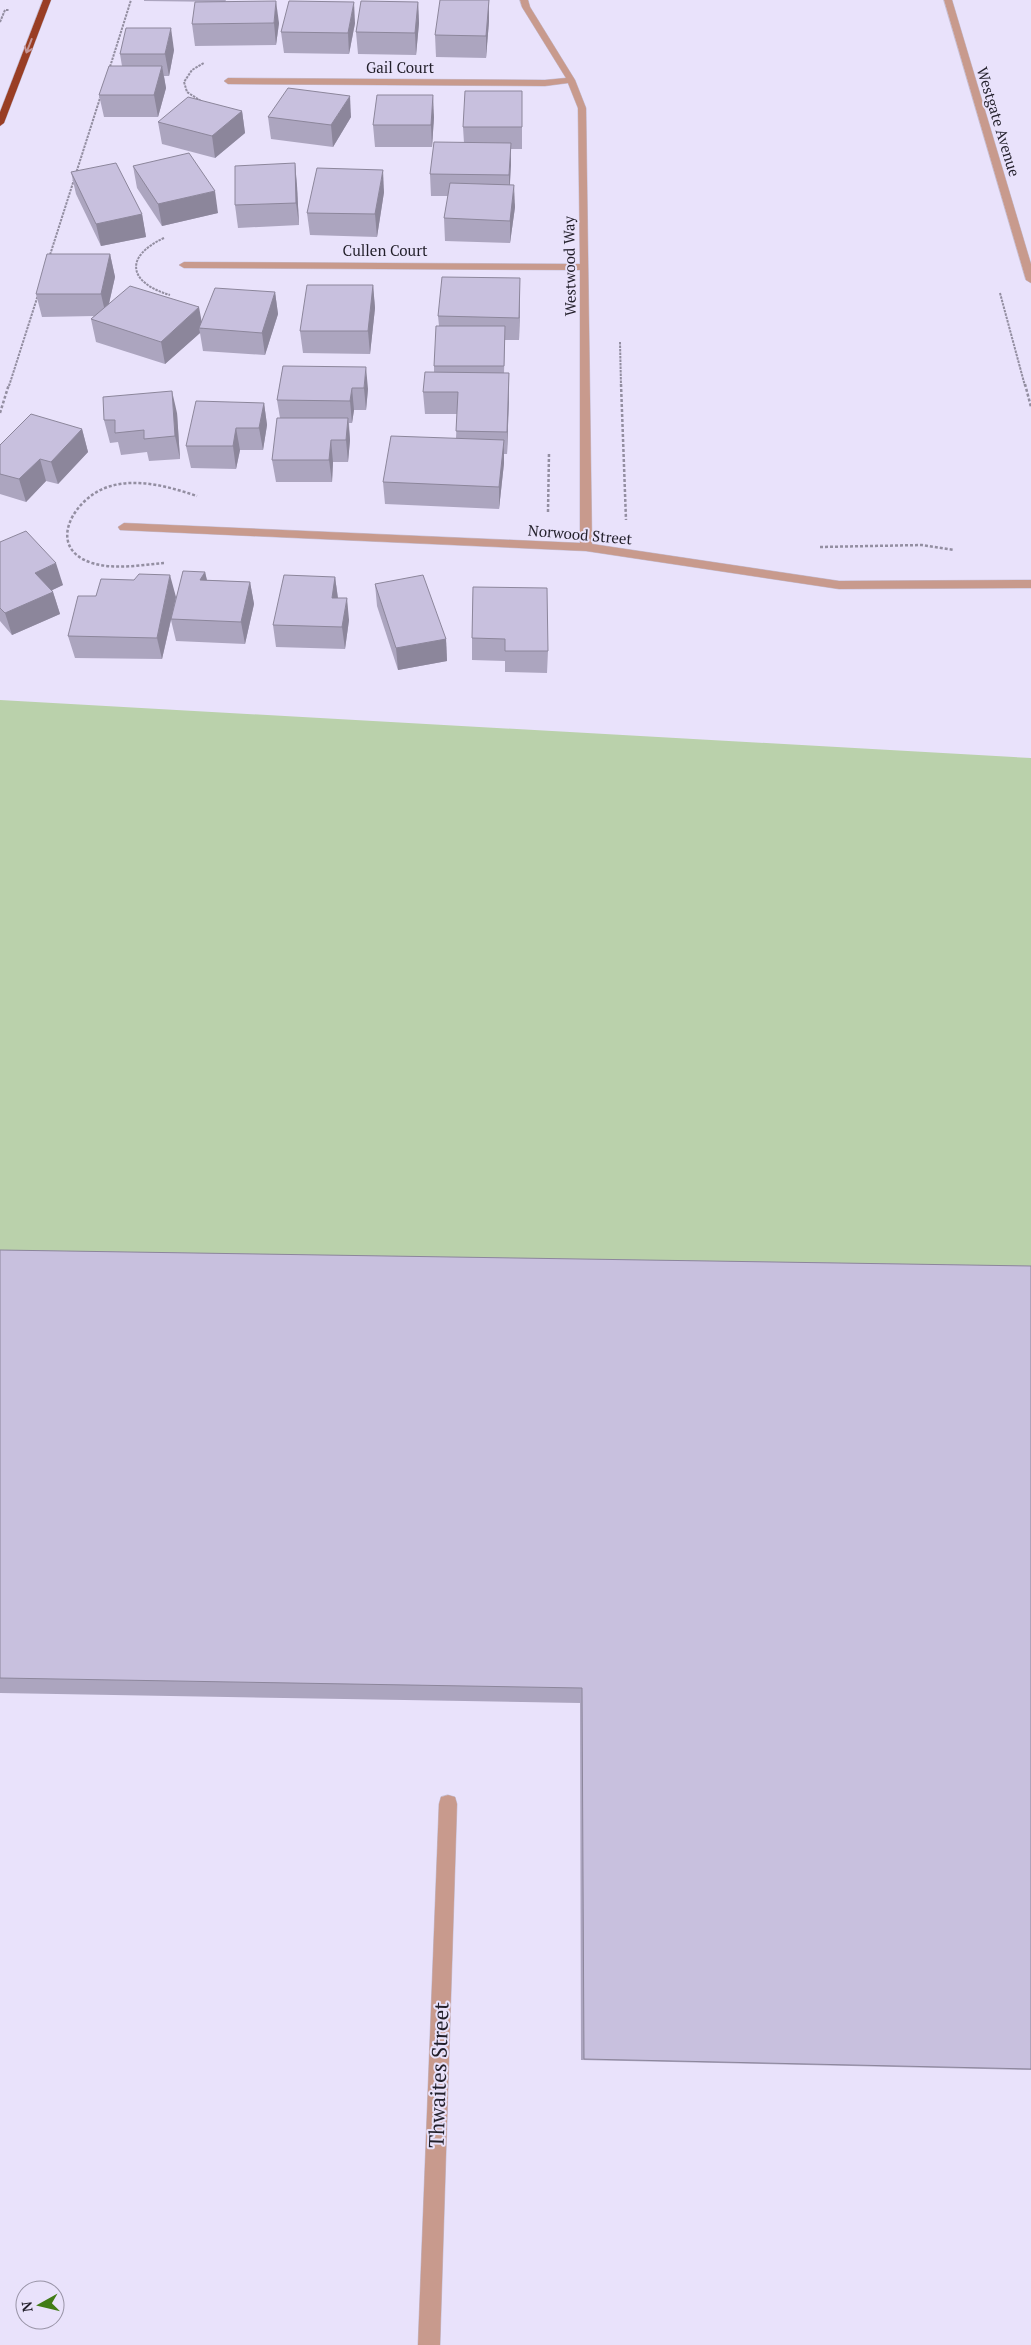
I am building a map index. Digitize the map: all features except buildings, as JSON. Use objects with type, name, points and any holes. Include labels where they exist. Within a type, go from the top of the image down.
[{"type":"highway","points":[[0,123],[46,0]]},
{"type":"street","name":"Westwood Way","points":[[524,0],[526,7],[570,80],[582,108],[585,267],[586,547]]},
{"type":"street","name":"Westgate Avenue","points":[[948,0],[1031,280]]},
{"type":"street","name":"Gail Court","points":[[228,81],[545,83],[570,80]]},
{"type":"street","name":"Cullen Court","points":[[184,265],[585,267]]},
{"type":"street","name":"Norwood Street","points":[[124,527],[586,547],[839,585],[1031,584]]},
{"type":"street","name":"Thwaites Street","points":[[429,2345],[448,1804]]},
{"type":"path","points":[[108,74],[131,0]]},
{"type":"path","points":[[48,261],[102,92]]},
{"type":"path","points":[[0,413],[39,290]]},
{"type":"green space","points":[[0,700],[1031,758],[1031,1294],[0,1280]]}]
